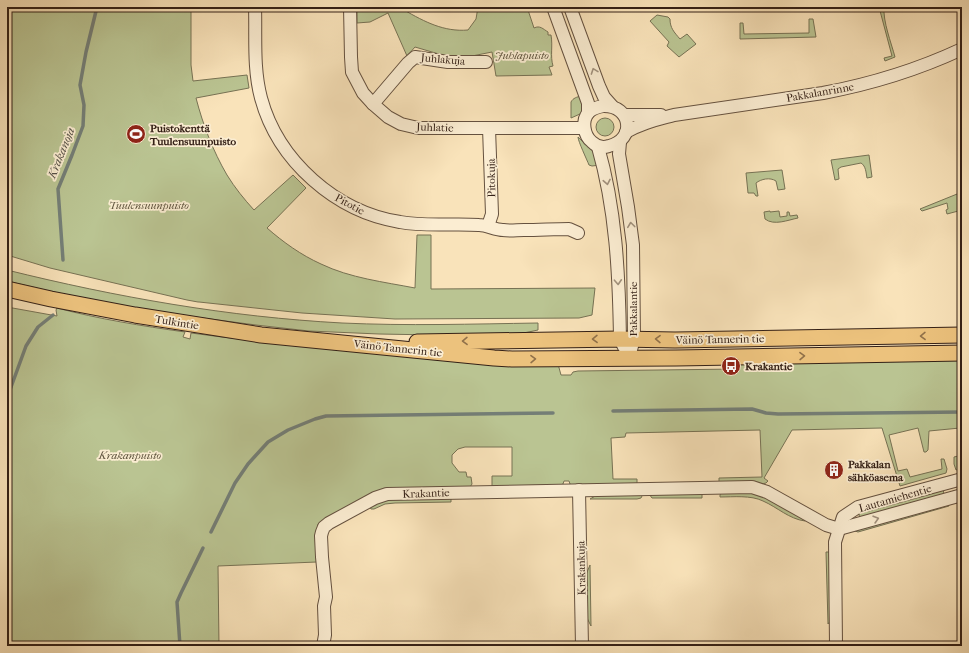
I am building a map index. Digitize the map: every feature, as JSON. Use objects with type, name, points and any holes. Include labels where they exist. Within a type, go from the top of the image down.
[{"type":"main road","name":"Tulkintie","points":[[7,289],[135,316],[261,335],[348,344]]},
{"type":"main road","name":"Väinö Tannerin tie","points":[[348,344],[962,335]]},
{"type":"main road","name":"Väinö Tannerin tie","points":[[348,344],[512,359],[962,353]]},
{"type":"street","name":"Pitotie","points":[[255,7],[255,54],[257,80],[261,98],[268,117],[277,136],[289,155],[303,172],[322,188],[360,210],[379,218],[401,222],[481,225],[502,230],[569,229],[578,233]]},
{"type":"street","name":"Juhlatie","points":[[350,7],[352,72],[363,93],[373,104],[388,117],[401,124],[418,128],[584,128]]},
{"type":"street","points":[[553,7],[588,103],[588,113],[584,128],[588,138],[598,146],[606,147],[614,145],[623,137],[627,122],[620,110],[612,106],[604,97],[570,7]]},
{"type":"street","name":"Pakkalanrinne","points":[[623,137],[637,126],[655,120],[844,89],[881,80],[921,66],[962,49]]},
{"type":"street","name":"Juhlakuja","points":[[373,104],[408,63],[415,57],[448,62],[486,62]]},
{"type":"street","points":[[588,113],[595,108],[612,106]]},
{"type":"street","name":"Pakkalanrinne","points":[[624,115],[649,114],[674,116]]},
{"type":"street","name":"Pitokuja","points":[[488,226],[492,214],[490,128]]},
{"type":"street","name":"Pakkalantie","points":[[623,137],[619,154],[633,245],[627,339]]},
{"type":"street","name":"Pakkalantie","points":[[598,146],[604,168],[614,224],[629,358]]},
{"type":"street","name":"Lautamiehentie","points":[[836,646],[835,542],[843,517],[858,508],[962,479]]},
{"type":"street","name":"Krakantie","points":[[323,646],[324,606],[326,598],[321,536],[324,527],[375,498],[387,494],[752,487],[767,492],[826,525],[839,529]]},
{"type":"street","name":"Krakankuja","points":[[579,490],[582,646]]},
{"type":"street","name":"Lautamiehentie","points":[[839,529],[962,495]]},
{"type":"green space","name":"Tuulensuunpuisto","points":[[7,7],[191,7],[191,65],[193,81],[247,75],[249,88],[196,98],[209,138],[227,175],[254,210],[293,175],[306,188],[267,228],[292,248],[306,257],[344,273],[415,288],[417,235],[431,235],[431,289],[595,288],[592,315],[579,318],[395,319],[302,313],[187,300],[50,268],[7,255]]},
{"type":"green space","name":"Juhlapuisto","points":[[357,7],[402,7],[404,10],[419,18],[443,28],[468,30],[476,19],[478,7],[527,7],[534,28],[541,28],[548,32],[548,35],[551,35],[553,66],[549,67],[552,75],[496,76],[492,52],[472,56],[449,57],[415,47],[407,56],[388,13],[370,22],[357,23]]},
{"type":"green space","points":[[879,7],[884,7],[886,25],[895,57],[885,61],[884,58],[892,56]]},
{"type":"green space","points":[[657,15],[668,17],[670,19],[674,32],[680,39],[687,34],[696,44],[679,57],[667,46],[669,42],[650,21]]},
{"type":"green space","points":[[809,19],[813,19],[816,37],[740,39],[740,23],[743,23],[744,34],[809,33]]},
{"type":"green space","points":[[581,96],[583,110],[580,114],[571,118],[571,102],[577,97]]},
{"type":"green space","points":[[601,118],[609,118],[614,123],[612,134],[609,136],[601,136],[596,131],[596,123]]},
{"type":"green space","points":[[578,137],[594,152],[600,165],[589,165]]},
{"type":"green space","points":[[869,155],[872,177],[867,178],[865,168],[861,163],[841,167],[838,169],[839,179],[835,180],[831,160]]},
{"type":"green space","points":[[782,170],[785,189],[778,190],[776,181],[766,179],[760,180],[756,183],[758,196],[754,193],[748,193],[746,173]]},
{"type":"green space","points":[[962,192],[962,210],[947,214],[947,203],[922,211],[920,209]]},
{"type":"green space","points":[[779,211],[780,217],[787,216],[787,212],[789,212],[790,216],[797,215],[798,218],[781,222],[769,221],[765,219],[764,212]]},
{"type":"green space","points":[[7,270],[131,297],[215,311],[257,316],[366,324],[538,323],[538,330],[519,334],[435,335],[309,331],[142,310],[7,281]]},
{"type":"green space","name":"Krakanpuisto","points":[[7,307],[57,316],[57,308],[121,322],[185,332],[183,337],[190,339],[191,333],[368,353],[558,364],[561,375],[571,375],[573,372],[578,371],[738,369],[738,364],[962,356],[962,455],[960,428],[929,431],[928,450],[926,452],[924,452],[918,428],[889,435],[898,471],[907,469],[910,477],[942,469],[941,459],[944,459],[947,469],[946,473],[900,486],[882,428],[792,430],[764,478],[768,481],[766,483],[719,482],[719,478],[762,477],[760,430],[626,433],[625,437],[611,438],[613,479],[637,479],[637,484],[572,485],[569,481],[564,481],[561,485],[492,486],[492,476],[512,476],[512,447],[465,447],[458,449],[452,455],[452,463],[459,472],[466,472],[467,477],[471,477],[472,484],[470,487],[372,493],[318,524],[317,562],[218,566],[219,646],[7,646]]},
{"type":"green space","points":[[962,455],[962,468],[956,470],[954,457]]},
{"type":"green space","points":[[943,488],[944,495],[860,518],[859,512]]},
{"type":"green space","points":[[749,492],[763,495],[807,520],[805,521],[794,518],[758,499],[720,497],[721,493]]},
{"type":"green space","points":[[702,493],[702,498],[652,498],[649,494]]},
{"type":"green space","points":[[642,494],[641,498],[637,499],[590,499],[597,495]]},
{"type":"green space","points":[[451,497],[451,502],[395,503],[385,504],[374,509],[371,509],[369,506],[387,499]]},
{"type":"green space","points":[[947,502],[949,506],[858,532],[855,531],[855,529]]},
{"type":"green space","points":[[826,552],[830,552],[831,620],[828,624]]},
{"type":"green space","points":[[590,565],[591,626],[586,616],[585,577]]},
{"type":"waterway","name":"Krakanoja","points":[[63,260],[58,189],[83,126],[84,105],[80,85],[97,7]]},
{"type":"waterway","name":"Krakanoja","points":[[7,398],[26,346],[38,327],[53,315]]},
{"type":"waterway","points":[[613,411],[752,409],[766,413],[778,414],[962,412]]},
{"type":"waterway","points":[[211,532],[235,483],[248,464],[268,442],[288,430],[315,419],[326,416],[553,413]]},
{"type":"waterway","points":[[180,646],[177,602],[203,548]]},
{"type":"place","name":"Puistokenttä Tuulensuunpuisto","points":[[136,134]]},
{"type":"place","name":"Krakantie","points":[[731,366]]},
{"type":"place","name":"Pakkalan sähköasema","points":[[834,470]]}]
